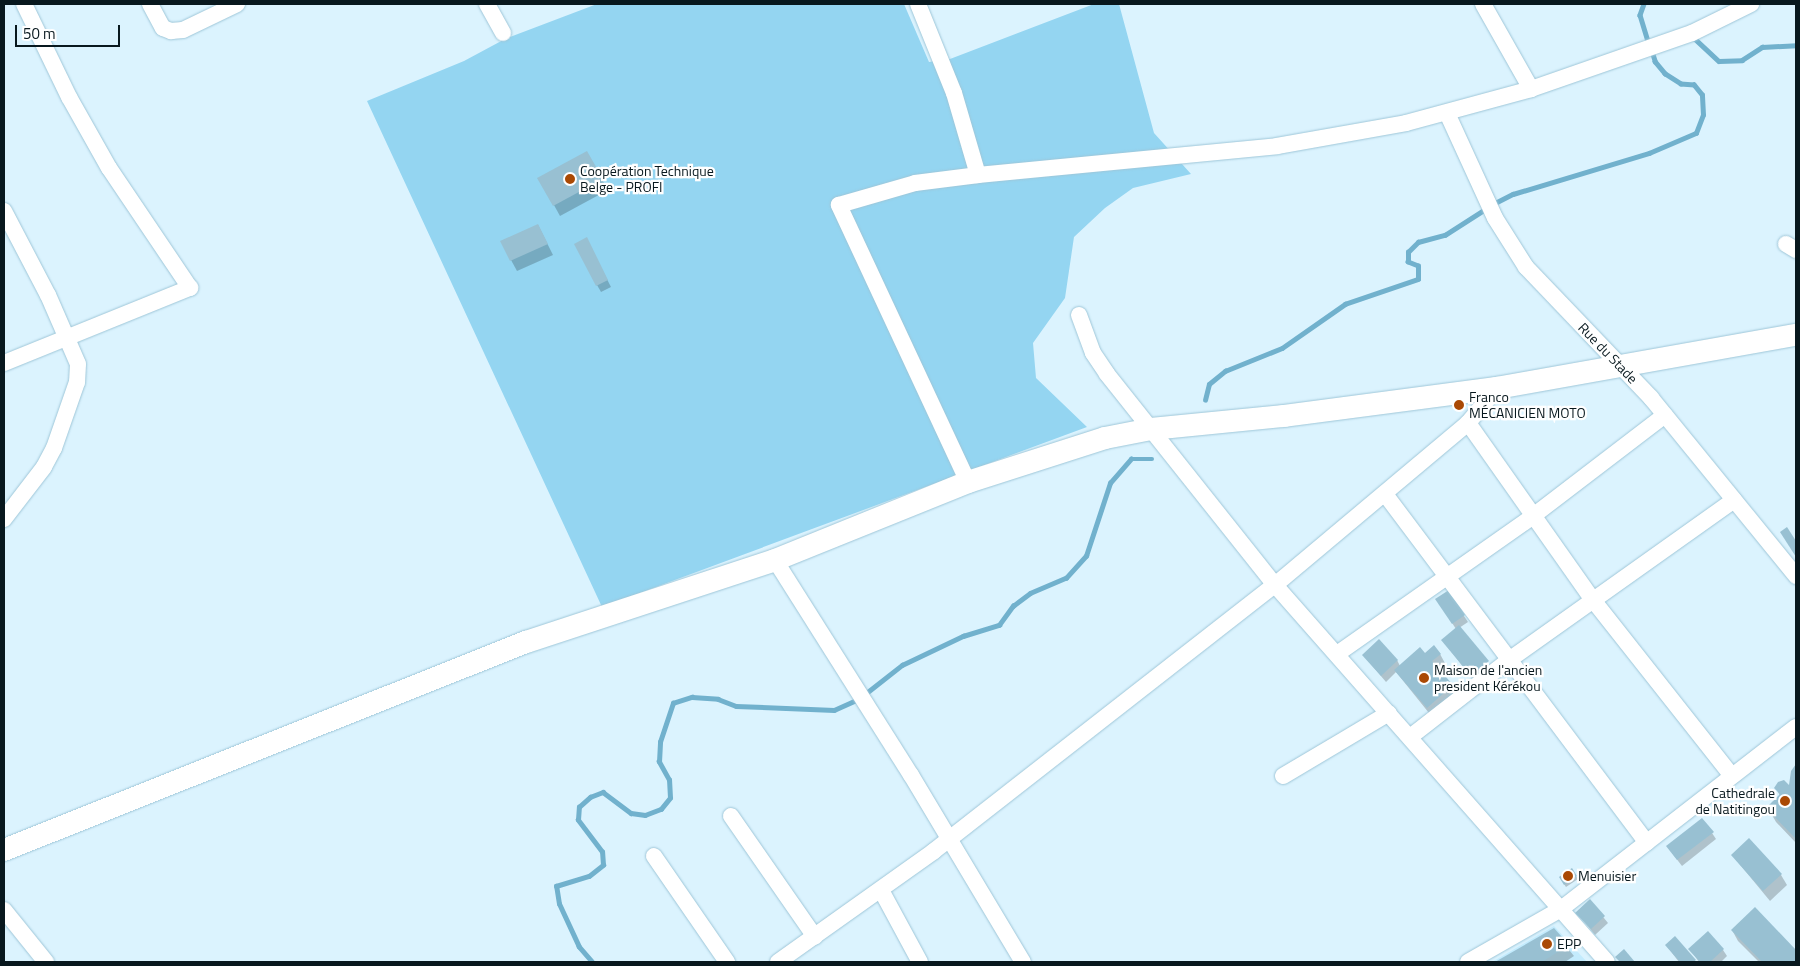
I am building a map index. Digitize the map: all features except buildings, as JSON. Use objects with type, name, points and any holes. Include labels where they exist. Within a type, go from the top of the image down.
[{"type":"street","points":[[4,363],[190,288],[109,168],[69,97],[24,4]]},
{"type":"street","points":[[150,4],[164,28],[171,31],[182,30],[237,4]]},
{"type":"street","points":[[487,4],[503,33]]},
{"type":"street","points":[[918,4],[954,93],[978,175]]},
{"type":"street","points":[[1483,4],[1531,89]]},
{"type":"street","points":[[968,482],[840,206],[915,183],[978,175],[1276,146],[1406,124],[1531,89],[1692,33],[1752,4]]},
{"type":"street","name":"Rue du Stade","points":[[1447,112],[1488,204],[1526,267],[1621,365],[1665,415],[1796,576]]},
{"type":"street","points":[[4,211],[78,364],[77,382],[67,413],[44,467],[4,519]]},
{"type":"street","points":[[1079,315],[1093,353],[1275,585],[1607,962]]},
{"type":"street","points":[[4,850],[526,642],[775,560],[968,482],[1105,438],[1151,429],[1284,416],[1497,388],[1796,335]]},
{"type":"street","points":[[778,962],[881,890],[949,839],[1275,585],[1468,423],[1497,388]]},
{"type":"street","points":[[1336,654],[1445,576],[1534,516],[1665,415]]},
{"type":"street","points":[[1468,423],[1593,600],[1732,776]]},
{"type":"street","points":[[1385,494],[1647,843]]},
{"type":"street","points":[[1410,737],[1509,660],[1734,500]]},
{"type":"street","points":[[775,560],[949,839],[1022,962]]},
{"type":"street","points":[[1283,776],[1389,713]]},
{"type":"street","points":[[1468,962],[1562,909],[1796,727]]},
{"type":"street","points":[[731,816],[815,937]]},
{"type":"street","points":[[654,856],[727,962]]},
{"type":"street","points":[[881,890],[920,962]]},
{"type":"street","points":[[4,910],[46,962]]},
{"type":"shaded area","points":[[597,4],[904,4],[929,62],[950,59],[1094,4],[1119,4],[1154,133],[1191,174],[1133,188],[1105,208],[1074,237],[1065,298],[1033,343],[1036,378],[1087,427],[602,607],[367,101],[464,61],[505,39]]},
{"type":"shaded area","name":"EPP","points":[[1554,926],[1587,962],[1492,962]]},
{"type":"waterway","points":[[1644,4],[1640,15],[1649,45]]},
{"type":"waterway","points":[[1693,37],[1719,61],[1742,60],[1762,47],[1796,45]]},
{"type":"waterway","points":[[1493,204],[1513,194],[1649,153],[1696,133],[1703,115],[1702,95],[1694,85],[1681,84],[1665,74],[1655,62],[1651,50]]},
{"type":"waterway","points":[[1205,400],[1209,384],[1225,371],[1282,348],[1345,304],[1418,279],[1418,266],[1408,262],[1408,252],[1418,242],[1445,235],[1487,208]]},
{"type":"waterway","points":[[865,694],[902,665],[963,636],[999,625],[1013,606],[1030,593],[1066,578],[1086,556],[1110,483],[1131,459],[1152,459]]},
{"type":"waterway","points":[[592,962],[579,947],[559,904],[556,886],[589,876],[603,865],[602,852],[578,820],[579,807],[590,797],[603,792],[631,813],[645,815],[661,809],[670,798],[669,780],[659,762],[660,742],[673,703],[692,697],[718,699],[736,706],[834,710],[859,699]]},
{"type":"place","name":"Coopération Technique Belge - PROFI","points":[[570,179]]},
{"type":"place","name":"Franco MÉCANICIEN MOTO","points":[[1459,405]]},
{"type":"place","name":"Maison de l'ancien president Kérékou","points":[[1424,678]]},
{"type":"place","name":"Cathedrale de Natitingou","points":[[1785,801]]},
{"type":"place","name":"Menuisier","points":[[1568,876]]},
{"type":"place","name":"EPP","points":[[1547,944]]}]
